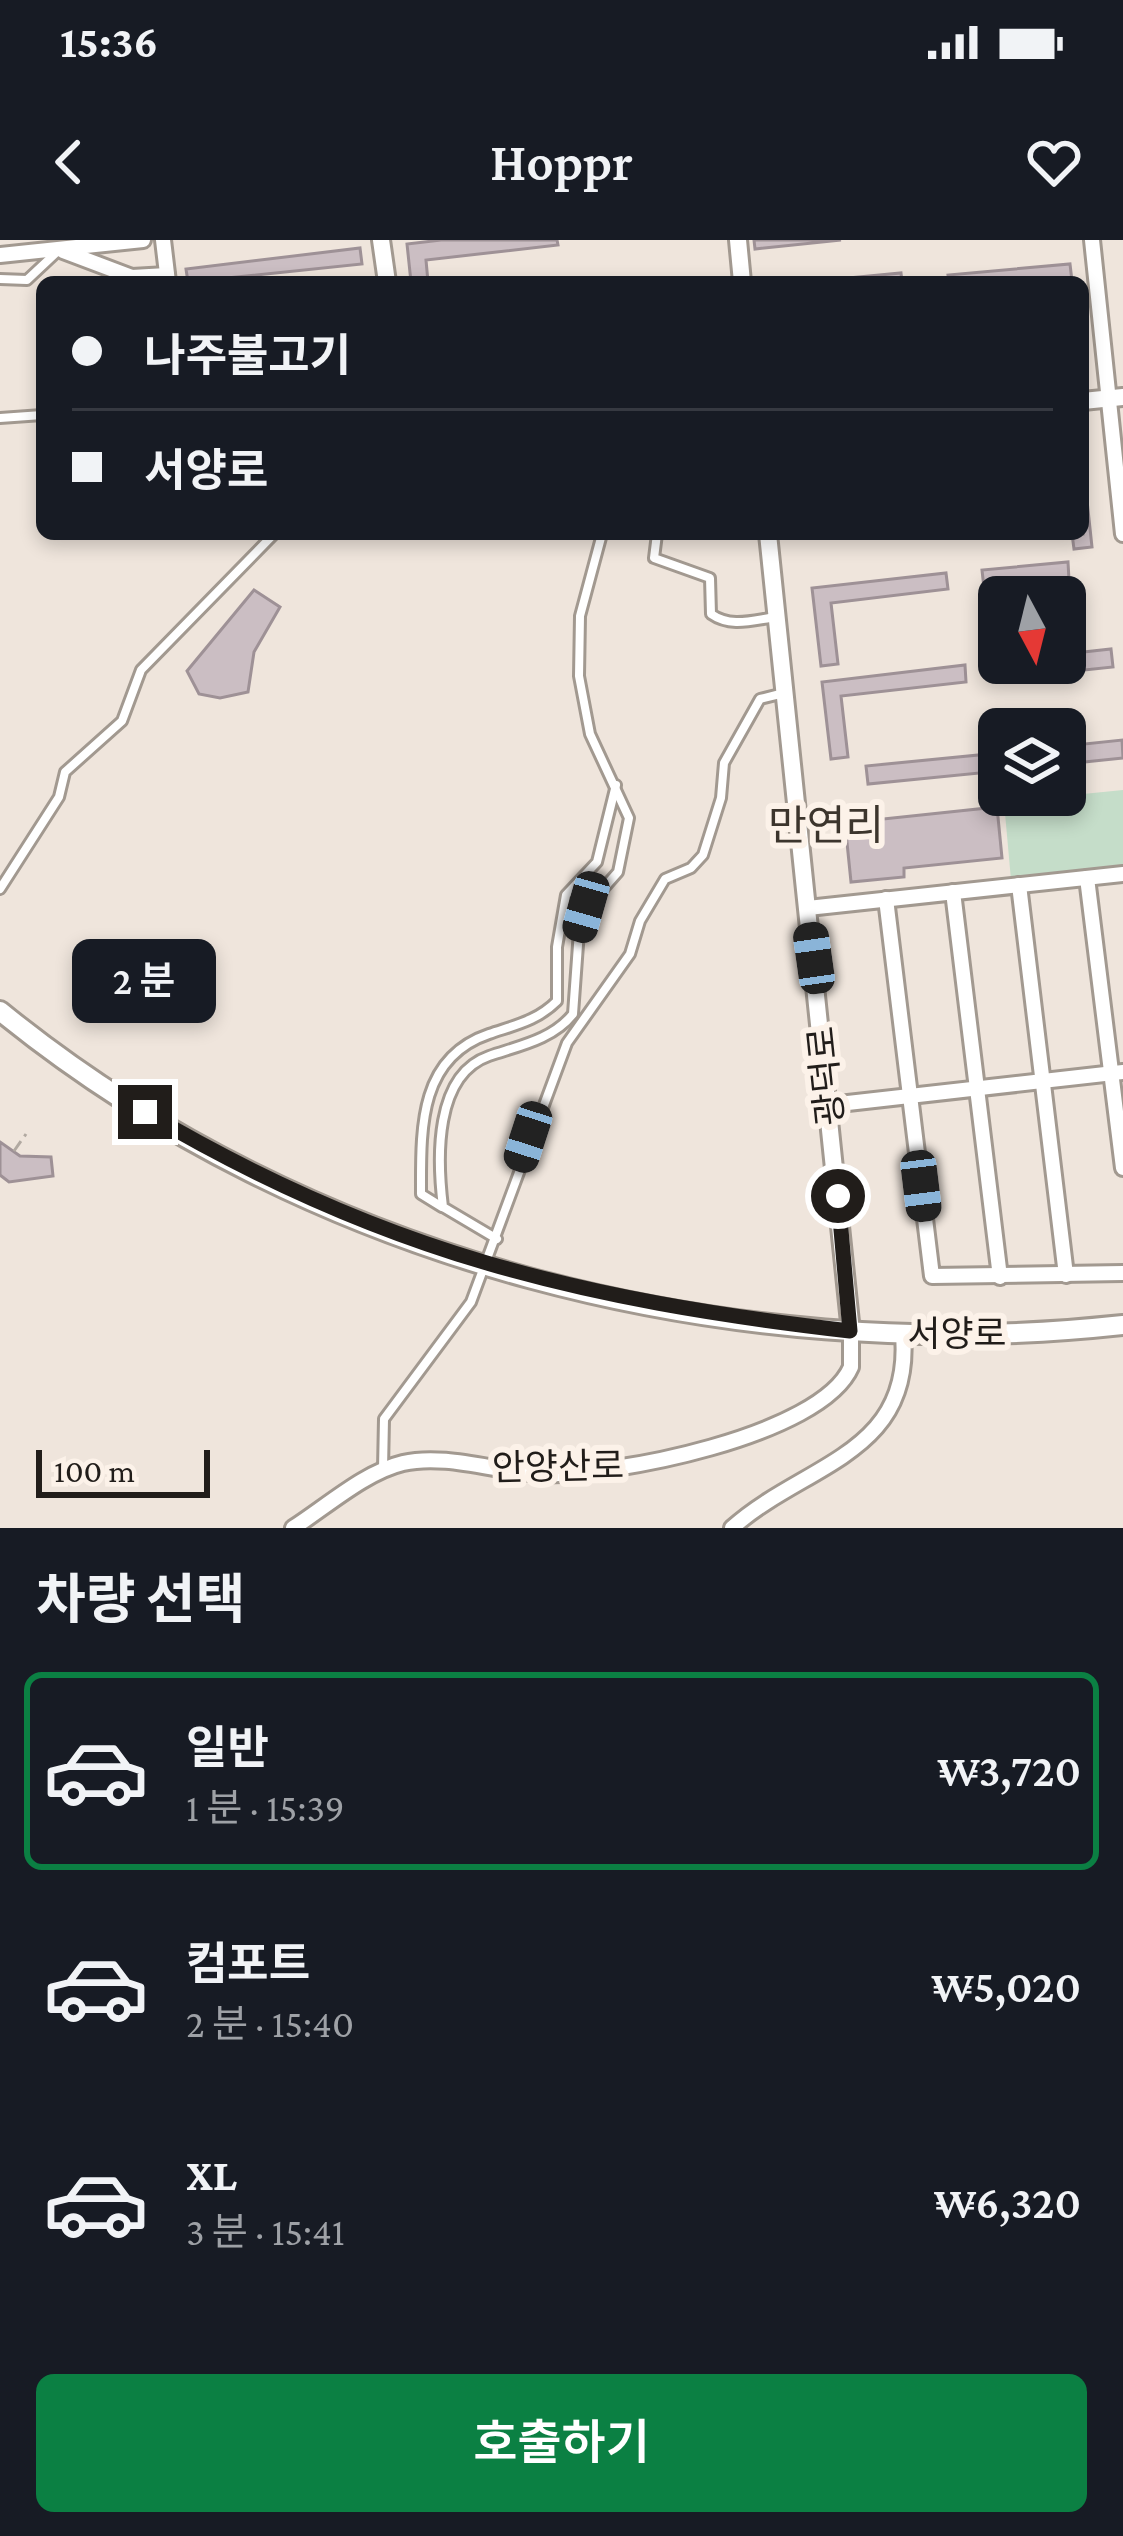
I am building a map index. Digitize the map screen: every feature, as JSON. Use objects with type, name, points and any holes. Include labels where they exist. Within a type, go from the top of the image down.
[{"type":"main road","name":"서양로","points":[[0,1011],[112,1094],[239,1168],[358,1222],[485,1265],[658,1304],[850,1331],[980,1336],[1123,1325]]},
{"type":"street","points":[[0,255],[58,245],[143,240]]},
{"type":"street","points":[[163,240],[168,276]]},
{"type":"street","points":[[381,240],[386,276]]},
{"type":"street","points":[[738,240],[741,276]]},
{"type":"street","points":[[1092,240],[1115,397],[1123,534]]},
{"type":"street","points":[[58,245],[130,276]]},
{"type":"street","name":"광덕로","points":[[769,540],[850,1331]]},
{"type":"street","points":[[808,908],[1123,874]]},
{"type":"street","points":[[1087,878],[1118,1072],[1123,1168]]},
{"type":"street","points":[[1019,885],[1066,1275]]},
{"type":"street","points":[[953,892],[1000,1276]]},
{"type":"street","points":[[886,899],[932,1276],[1123,1273]]},
{"type":"street","points":[[830,1105],[1118,1072]]},
{"type":"street","name":"안양산로","points":[[292,1528],[382,1471],[424,1460],[541,1474],[595,1473],[691,1454],[824,1400],[851,1367],[850,1331]]},
{"type":"street","points":[[731,1528],[782,1487],[844,1460],[887,1415],[906,1369],[902,1335]]},
{"type":"lane","points":[[0,279],[27,280],[58,245]]},
{"type":"lane","points":[[0,418],[36,415]]},
{"type":"lane","points":[[0,889],[59,797],[65,772],[122,721],[141,670],[268,540]]},
{"type":"lane","points":[[443,1207],[442,1145],[454,1083],[467,1065],[544,1037],[572,1015],[586,907],[618,872],[628,832],[629,818],[616,784],[590,734],[579,676],[580,616],[600,540]]},
{"type":"lane","points":[[656,540],[654,558],[710,578],[711,614],[716,618],[725,623],[776,617]]},
{"type":"lane","points":[[382,1471],[384,1419],[432,1361],[471,1301],[497,1240],[528,1137],[567,1043],[630,954],[640,921],[664,879],[691,868],[703,855],[721,798],[724,764],[760,699],[784,693]]},
{"type":"lane","points":[[497,1240],[421,1194],[427,1097],[440,1067],[469,1041],[527,1023],[557,1001],[566,895],[597,862],[616,784]]},
{"type":"path","points":[[14,1151],[26,1134]]},
{"type":"green space","points":[[1123,790],[1123,870],[1011,880],[1005,816],[1086,816],[1086,794]]},
{"type":"building","points":[[557,240],[558,245],[426,260],[427,276],[410,276],[407,244]]},
{"type":"building","points":[[754,240],[841,240],[755,249]]},
{"type":"building","points":[[360,248],[362,264],[246,276],[187,276],[186,269]]},
{"type":"building","points":[[1070,264],[1071,276],[948,276]]},
{"type":"building","points":[[1089,519],[1092,547],[1074,549],[1073,540],[1089,540]]},
{"type":"building","points":[[1068,562],[1069,576],[983,576],[982,570]]},
{"type":"building","points":[[946,573],[948,589],[831,603],[838,664],[821,666],[812,588]]},
{"type":"building","points":[[254,590],[280,607],[254,652],[248,692],[220,698],[199,694],[187,671]]},
{"type":"building","points":[[1111,649],[1113,667],[1086,670],[1086,652]]},
{"type":"building","points":[[965,665],[966,682],[841,696],[848,757],[831,759],[822,682]]},
{"type":"building","points":[[1122,740],[1123,758],[1086,762],[1086,744]]},
{"type":"building","points":[[978,755],[978,773],[868,784],[866,766]]},
{"type":"building","points":[[978,809],[978,816],[998,816],[1002,858],[904,868],[904,877],[851,882],[845,823]]},
{"type":"building","points":[[0,1142],[20,1156],[51,1157],[53,1176],[9,1182],[0,1175]]},
{"type":"district","name":"만연리","points":[[826,825]]},
{"type":"route","points":[[145,1112],[239,1168],[433,1250],[536,1280],[619,1297],[850,1331],[838,1196]]}]
